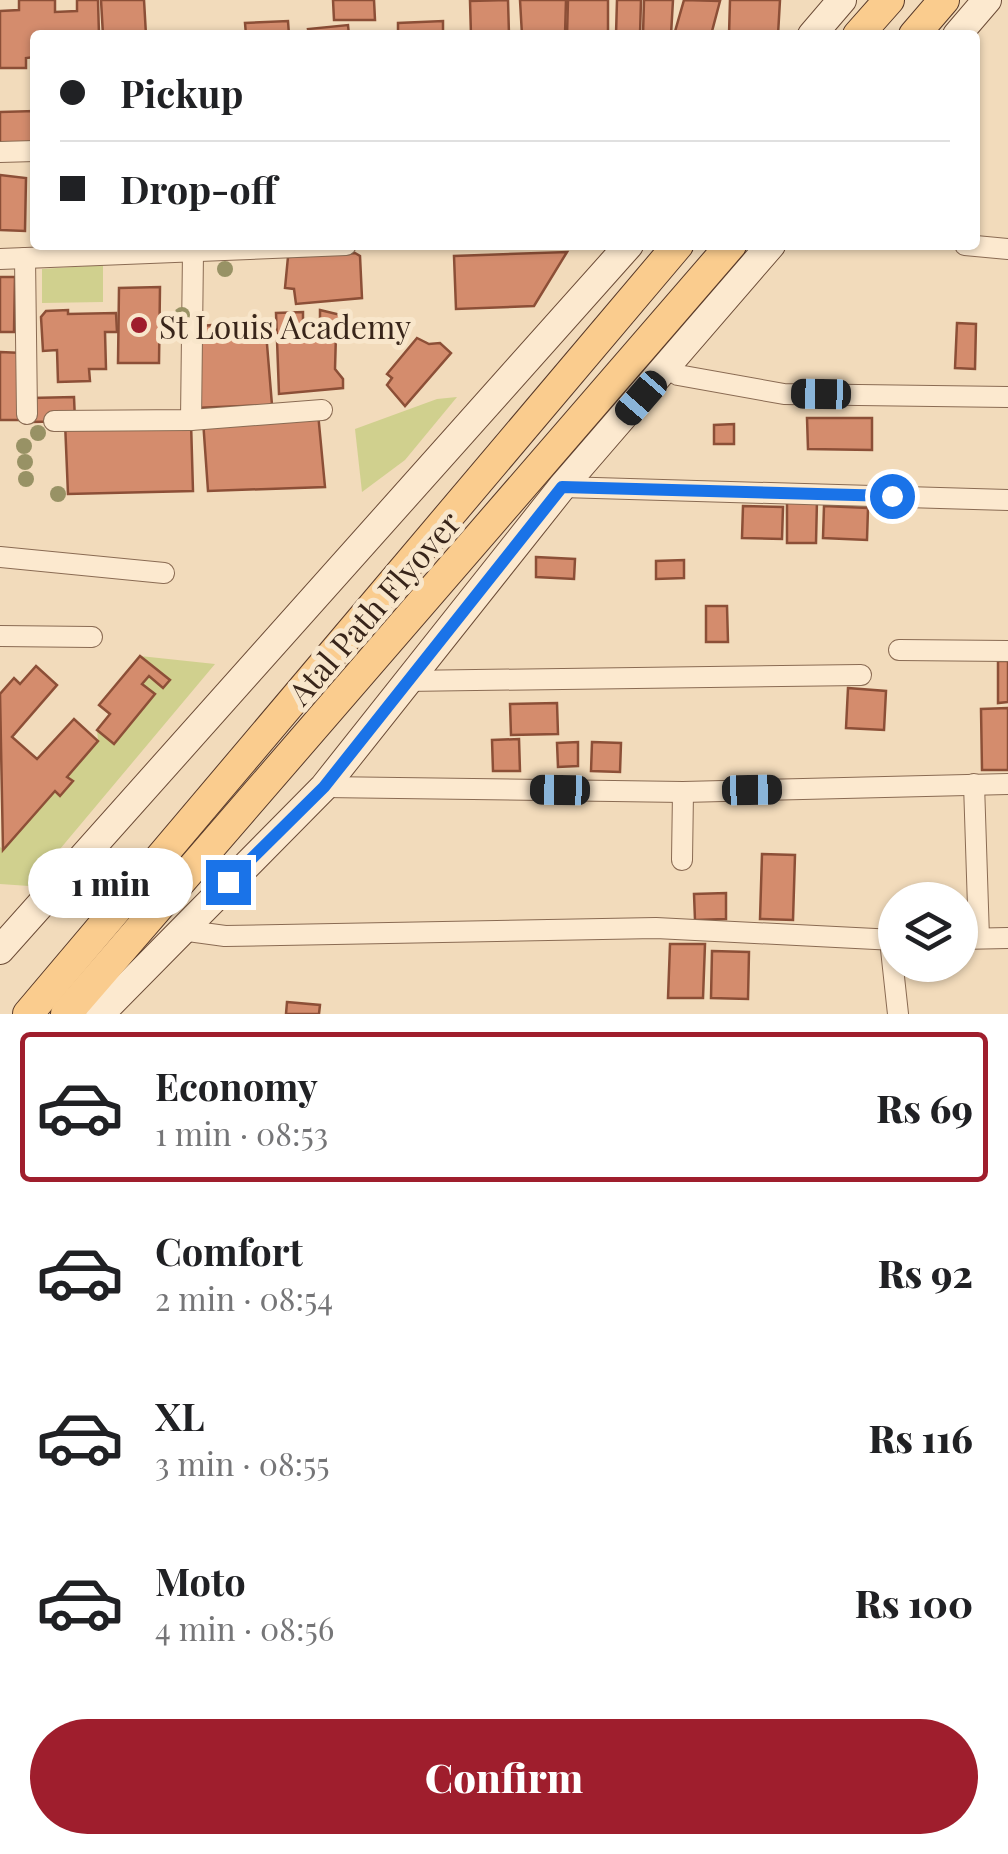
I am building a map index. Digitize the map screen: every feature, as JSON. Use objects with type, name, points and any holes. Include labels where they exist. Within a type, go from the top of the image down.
[{"type":"main road","points":[[862,30],[888,0]]},
{"type":"main road","points":[[918,30],[944,0]]},
{"type":"main road","name":"Atal Path Flyover","points":[[28,1014],[674,250]]},
{"type":"main road","name":"Atal Path Flyover","points":[[66,1014],[727,250]]},
{"type":"street","points":[[816,30],[842,0]]},
{"type":"street","points":[[961,30],[987,0]]},
{"type":"street","points":[[0,152],[30,150]]},
{"type":"street","points":[[980,246],[1008,249]]},
{"type":"street","points":[[0,259],[237,250]]},
{"type":"street","points":[[0,950],[625,250]]},
{"type":"street","points":[[100,1014],[324,787],[405,680],[562,487],[767,250]]},
{"type":"street","points":[[191,420],[193,252]]},
{"type":"street","points":[[24,258],[28,414]]},
{"type":"street","points":[[667,368],[678,374],[784,394],[1008,397]]},
{"type":"street","points":[[54,422],[191,420],[322,410]]},
{"type":"street","points":[[562,487],[1008,500]]},
{"type":"street","points":[[0,558],[164,573]]},
{"type":"street","points":[[0,636],[92,636]]},
{"type":"street","points":[[899,650],[1008,651]]},
{"type":"street","points":[[405,680],[861,675]]},
{"type":"street","points":[[971,882],[974,784]]},
{"type":"street","points":[[324,787],[684,792],[1008,784]]},
{"type":"street","points":[[682,860],[684,792]]},
{"type":"street","points":[[181,930],[226,936],[656,928],[878,939]]},
{"type":"street","points":[[978,939],[1008,938]]},
{"type":"street","points":[[895,982],[898,1014]]},
{"type":"green space","points":[[103,265],[103,302],[42,303],[42,269]]},
{"type":"green space","points":[[457,397],[405,460],[362,492],[355,429],[437,399]]},
{"type":"green space","points":[[140,656],[215,664],[29,886],[0,884],[0,847],[3,849],[55,791],[60,795],[72,782],[67,777],[98,741],[97,730],[115,743],[154,695],[142,684],[149,676],[163,688],[169,680]]},
{"type":"building","points":[[19,0],[55,0],[55,12],[77,11],[77,0],[98,0],[99,30],[30,30],[26,68],[0,68],[0,11],[19,10]]},
{"type":"building","points":[[101,0],[144,0],[146,30],[103,30]]},
{"type":"building","points":[[333,0],[374,0],[375,20],[334,20]]},
{"type":"building","points":[[508,0],[509,30],[471,30],[470,1]]},
{"type":"building","points":[[520,0],[566,0],[565,30],[522,30]]},
{"type":"building","points":[[568,0],[608,0],[608,30],[567,30]]},
{"type":"building","points":[[617,0],[641,0],[640,30],[616,30]]},
{"type":"building","points":[[644,0],[673,0],[671,30],[643,30]]},
{"type":"building","points":[[684,0],[720,1],[712,30],[675,30]]},
{"type":"building","points":[[730,0],[780,0],[778,30],[729,30]]},
{"type":"building","points":[[288,21],[289,30],[246,30],[245,23]]},
{"type":"building","points":[[443,21],[443,30],[398,30],[398,23]]},
{"type":"building","points":[[348,25],[348,30],[308,30]]},
{"type":"building","points":[[30,111],[30,143],[0,144],[0,112]]},
{"type":"building","points":[[0,175],[26,178],[25,231],[0,230]]},
{"type":"building","points":[[567,252],[534,306],[456,309],[454,256]]},
{"type":"building","points":[[355,253],[360,256],[362,298],[296,304],[294,289],[285,288],[288,257]]},
{"type":"building","points":[[0,277],[15,277],[14,332],[0,332]]},
{"type":"building","name":"St Louis Academy","points":[[160,287],[159,363],[118,363],[119,288]]},
{"type":"building","points":[[68,310],[68,314],[116,313],[117,332],[105,332],[106,369],[89,369],[90,381],[58,382],[57,350],[43,351],[41,317],[46,311]]},
{"type":"building","points":[[320,310],[349,317],[336,334],[335,369],[343,379],[343,388],[279,394],[276,313],[303,312],[303,321],[320,321]]},
{"type":"building","points":[[265,320],[272,405],[193,408],[192,327]]},
{"type":"building","points":[[957,323],[976,324],[975,369],[955,368]]},
{"type":"building","points":[[417,338],[429,344],[440,343],[451,353],[405,406],[387,385],[392,378],[387,374]]},
{"type":"building","points":[[0,352],[22,353],[20,420],[0,420]]},
{"type":"building","points":[[74,397],[75,421],[32,422],[31,398]]},
{"type":"building","points":[[318,413],[325,487],[208,491],[203,420]]},
{"type":"building","points":[[807,418],[872,418],[872,450],[808,449]]},
{"type":"building","points":[[65,422],[191,422],[193,491],[68,494]]},
{"type":"building","points":[[734,424],[734,444],[714,444],[714,425]]},
{"type":"building","points":[[787,499],[817,500],[816,543],[787,543]]},
{"type":"building","points":[[743,506],[783,507],[782,539],[742,538]]},
{"type":"building","points":[[824,506],[868,508],[867,540],[823,538]]},
{"type":"building","points":[[536,557],[575,559],[574,579],[536,577]]},
{"type":"building","points":[[684,560],[684,578],[656,579],[656,561]]},
{"type":"building","points":[[706,606],[727,606],[728,642],[706,642]]},
{"type":"building","points":[[140,656],[170,680],[163,688],[149,676],[142,684],[155,694],[114,744],[97,730],[110,714],[99,705]]},
{"type":"building","points":[[998,661],[1008,661],[1008,702],[998,703]]},
{"type":"building","points":[[36,666],[57,685],[12,737],[37,759],[74,719],[98,741],[67,777],[73,781],[60,796],[55,791],[3,850],[0,694],[14,678],[20,684]]},
{"type":"building","points":[[848,688],[886,691],[884,730],[846,728]]},
{"type":"building","points":[[557,703],[558,734],[511,735],[510,704]]},
{"type":"building","points":[[1008,708],[1008,770],[982,770],[981,709]]},
{"type":"building","points":[[519,739],[520,771],[493,771],[492,740]]},
{"type":"building","points":[[578,742],[578,766],[558,767],[557,743]]},
{"type":"building","points":[[592,742],[621,743],[620,772],[591,771]]},
{"type":"building","points":[[762,854],[795,855],[793,920],[760,919]]},
{"type":"building","points":[[726,893],[726,919],[695,920],[694,894]]},
{"type":"building","points":[[670,944],[705,944],[703,998],[668,998]]},
{"type":"building","points":[[712,951],[749,952],[748,999],[711,998]]},
{"type":"building","points":[[287,1002],[320,1005],[319,1014],[286,1014]]},
{"type":"place","name":"St Louis Academy","points":[[139,325]]},
{"type":"route","points":[[228,882],[324,787],[405,680],[562,487],[892,496]]}]
